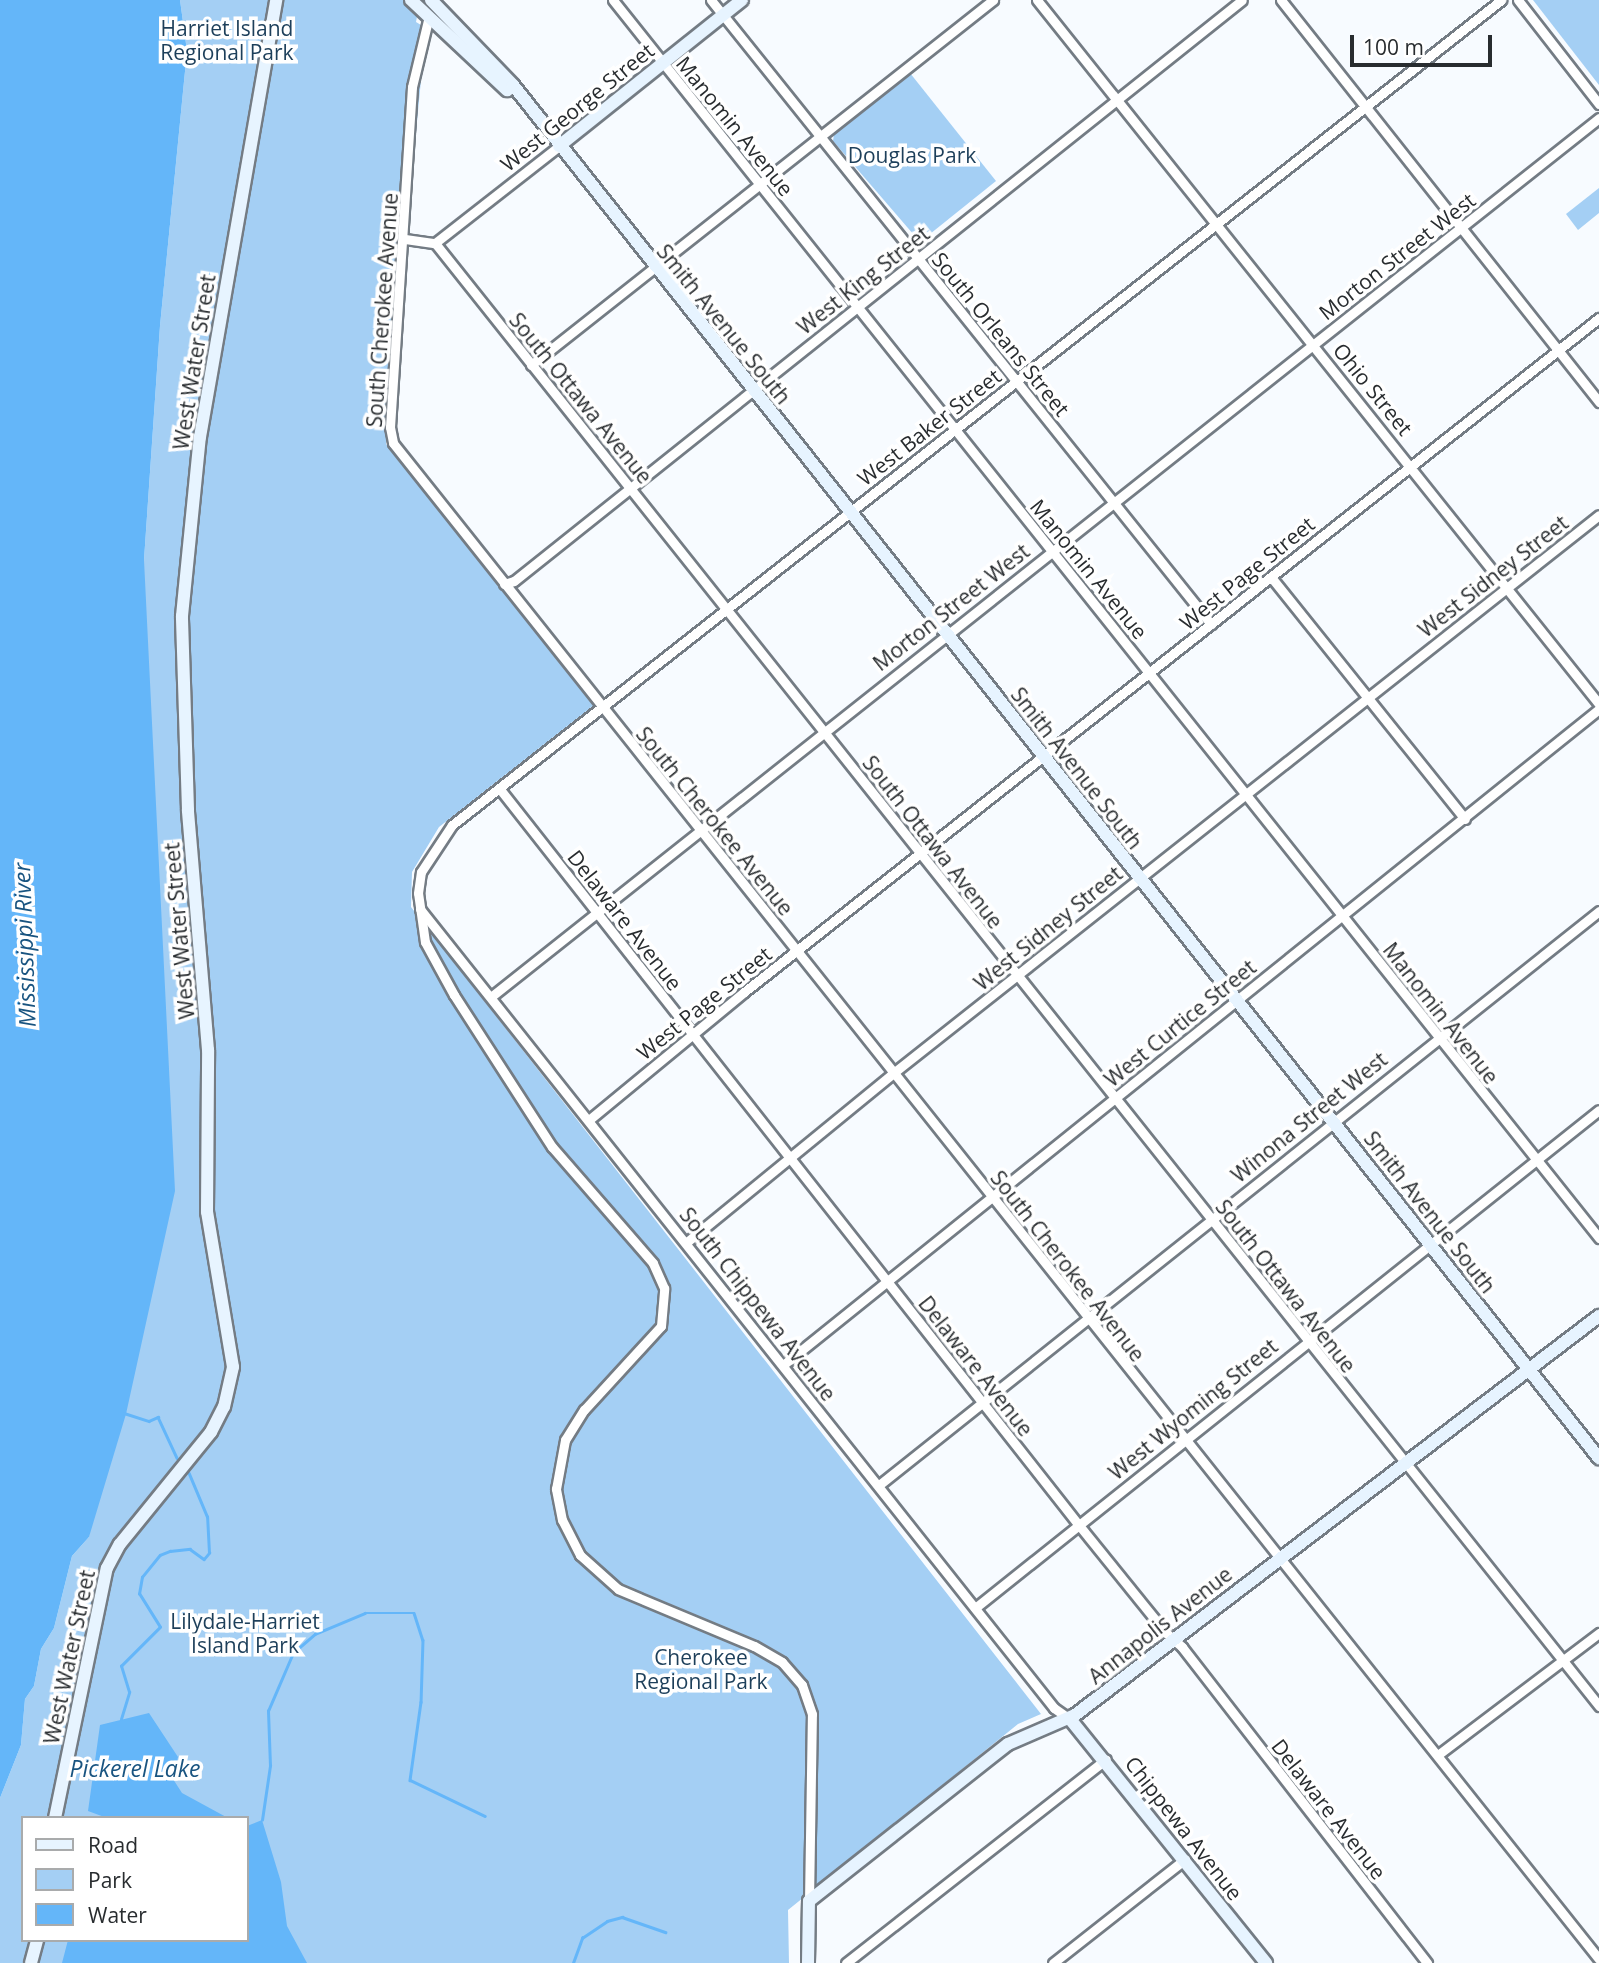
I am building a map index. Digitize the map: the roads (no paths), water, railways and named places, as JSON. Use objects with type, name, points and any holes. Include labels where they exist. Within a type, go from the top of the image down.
[{"type":"street","name":"West Water Street","points":[[55,1816],[107,1568],[120,1544],[211,1432],[225,1407],[233,1367],[207,1212],[208,1050],[188,810],[182,615],[200,437],[276,0]]},
{"type":"street","name":"Smith Avenue South","points":[[411,0],[524,103]]},
{"type":"street","name":"Manomin Avenue","points":[[613,0],[1599,1238]]},
{"type":"street","name":"South Orleans Street","points":[[711,0],[1211,624]]},
{"type":"street","name":"West George Street","points":[[435,243],[741,0]]},
{"type":"street","points":[[531,365],[993,0]]},
{"type":"street","name":"Ohio Street","points":[[1037,0],[1508,587],[1599,707]]},
{"type":"street","name":"West King Street","points":[[504,584],[514,581],[628,487],[1242,0]]},
{"type":"street","points":[[1281,0],[1599,402]]},
{"type":"street","name":"West Baker Street","points":[[809,1901],[812,1714],[802,1685],[782,1662],[754,1647],[618,1589],[580,1555],[562,1520],[556,1489],[565,1440],[584,1410],[661,1326],[664,1288],[653,1264],[568,1168],[504,1078],[425,942],[419,908],[421,872],[452,825],[1501,0]]},
{"type":"street","points":[[1518,0],[1599,104]]},
{"type":"street","name":"Smith Avenue South","points":[[432,1],[475,41],[1599,1458]]},
{"type":"street","name":"South Cherokee Avenue","points":[[429,16],[412,87],[405,239],[390,435],[504,584],[892,1074],[1439,1754],[1599,1959]]},
{"type":"street","name":"Morton Street West","points":[[492,996],[945,633],[1599,118]]},
{"type":"street","points":[[405,239],[435,243]]},
{"type":"street","name":"South Ottawa Avenue","points":[[435,243],[1599,1706]]},
{"type":"street","name":"West Page Street","points":[[590,1119],[691,1034],[1599,318]]},
{"type":"street","name":"West Sidney Street","points":[[687,1242],[892,1074],[1599,514]]},
{"type":"street","points":[[1271,576],[1465,818]]},
{"type":"street","name":"West Curtice Street","points":[[783,1365],[885,1280],[1465,818],[1599,707]]},
{"type":"street","name":"Delaware Avenue","points":[[499,788],[1427,1963]]},
{"type":"street","name":"South Chippewa Avenue","points":[[419,908],[590,1119],[1057,1711],[1070,1719]]},
{"type":"street","name":"Winona Street West","points":[[879,1485],[1599,911]]},
{"type":"street","name":"West Wyoming Street","points":[[975,1608],[1183,1439],[1599,1110]]},
{"type":"street","name":"Annapolis Avenue","points":[[809,1901],[1008,1744],[1070,1719],[1599,1316]]},
{"type":"street","points":[[1439,1754],[1599,1633]]},
{"type":"street","name":"Chippewa Avenue","points":[[1070,1719],[1106,1759],[1265,1963]]},
{"type":"street","points":[[846,1963],[1106,1759]]},
{"type":"street","points":[[1053,1963],[1185,1859]]},
{"type":"street","points":[[808,1963],[809,1901]]},
{"type":"street","points":[[31,1963],[36,1942]]},
{"type":"water","name":"Mississippi River","points":[[0,0],[180,0],[187,51],[160,326],[144,560],[175,1191],[126,1414],[89,1537],[72,1556],[54,1628],[41,1649],[34,1686],[25,1699],[21,1745],[0,1798]]},
{"type":"water","name":"Pickerel Lake","points":[[149,1713],[178,1757],[173,1779],[182,1793],[224,1816],[102,1816],[88,1811],[100,1725]]},
{"type":"water","points":[[262,1820],[281,1882],[287,1926],[307,1963],[62,1963],[67,1942],[248,1942],[248,1826]]},
{"type":"waterway","points":[[124,1413],[149,1421],[158,1417],[177,1458]]},
{"type":"waterway","points":[[121,1719],[129,1692],[121,1666],[160,1627],[139,1594],[142,1577],[160,1555],[170,1551],[190,1549],[204,1559],[209,1553],[207,1517],[189,1474]]},
{"type":"waterway","points":[[262,1820],[270,1766],[268,1711],[293,1653],[315,1634],[365,1613],[414,1613],[423,1640],[421,1702],[410,1780],[485,1816]]},
{"type":"waterway","points":[[573,1963],[582,1938],[607,1921],[622,1917],[665,1932]]},
{"type":"park label","name":"Harriet Island Regional Park","points":[[227,40]]},
{"type":"park label","name":"Douglas Park","points":[[912,155]]},
{"type":"park label","name":"Lilydale-Harriet Island Park","points":[[245,1633]]},
{"type":"park label","name":"Cherokee Regional Park","points":[[701,1669]]}]
